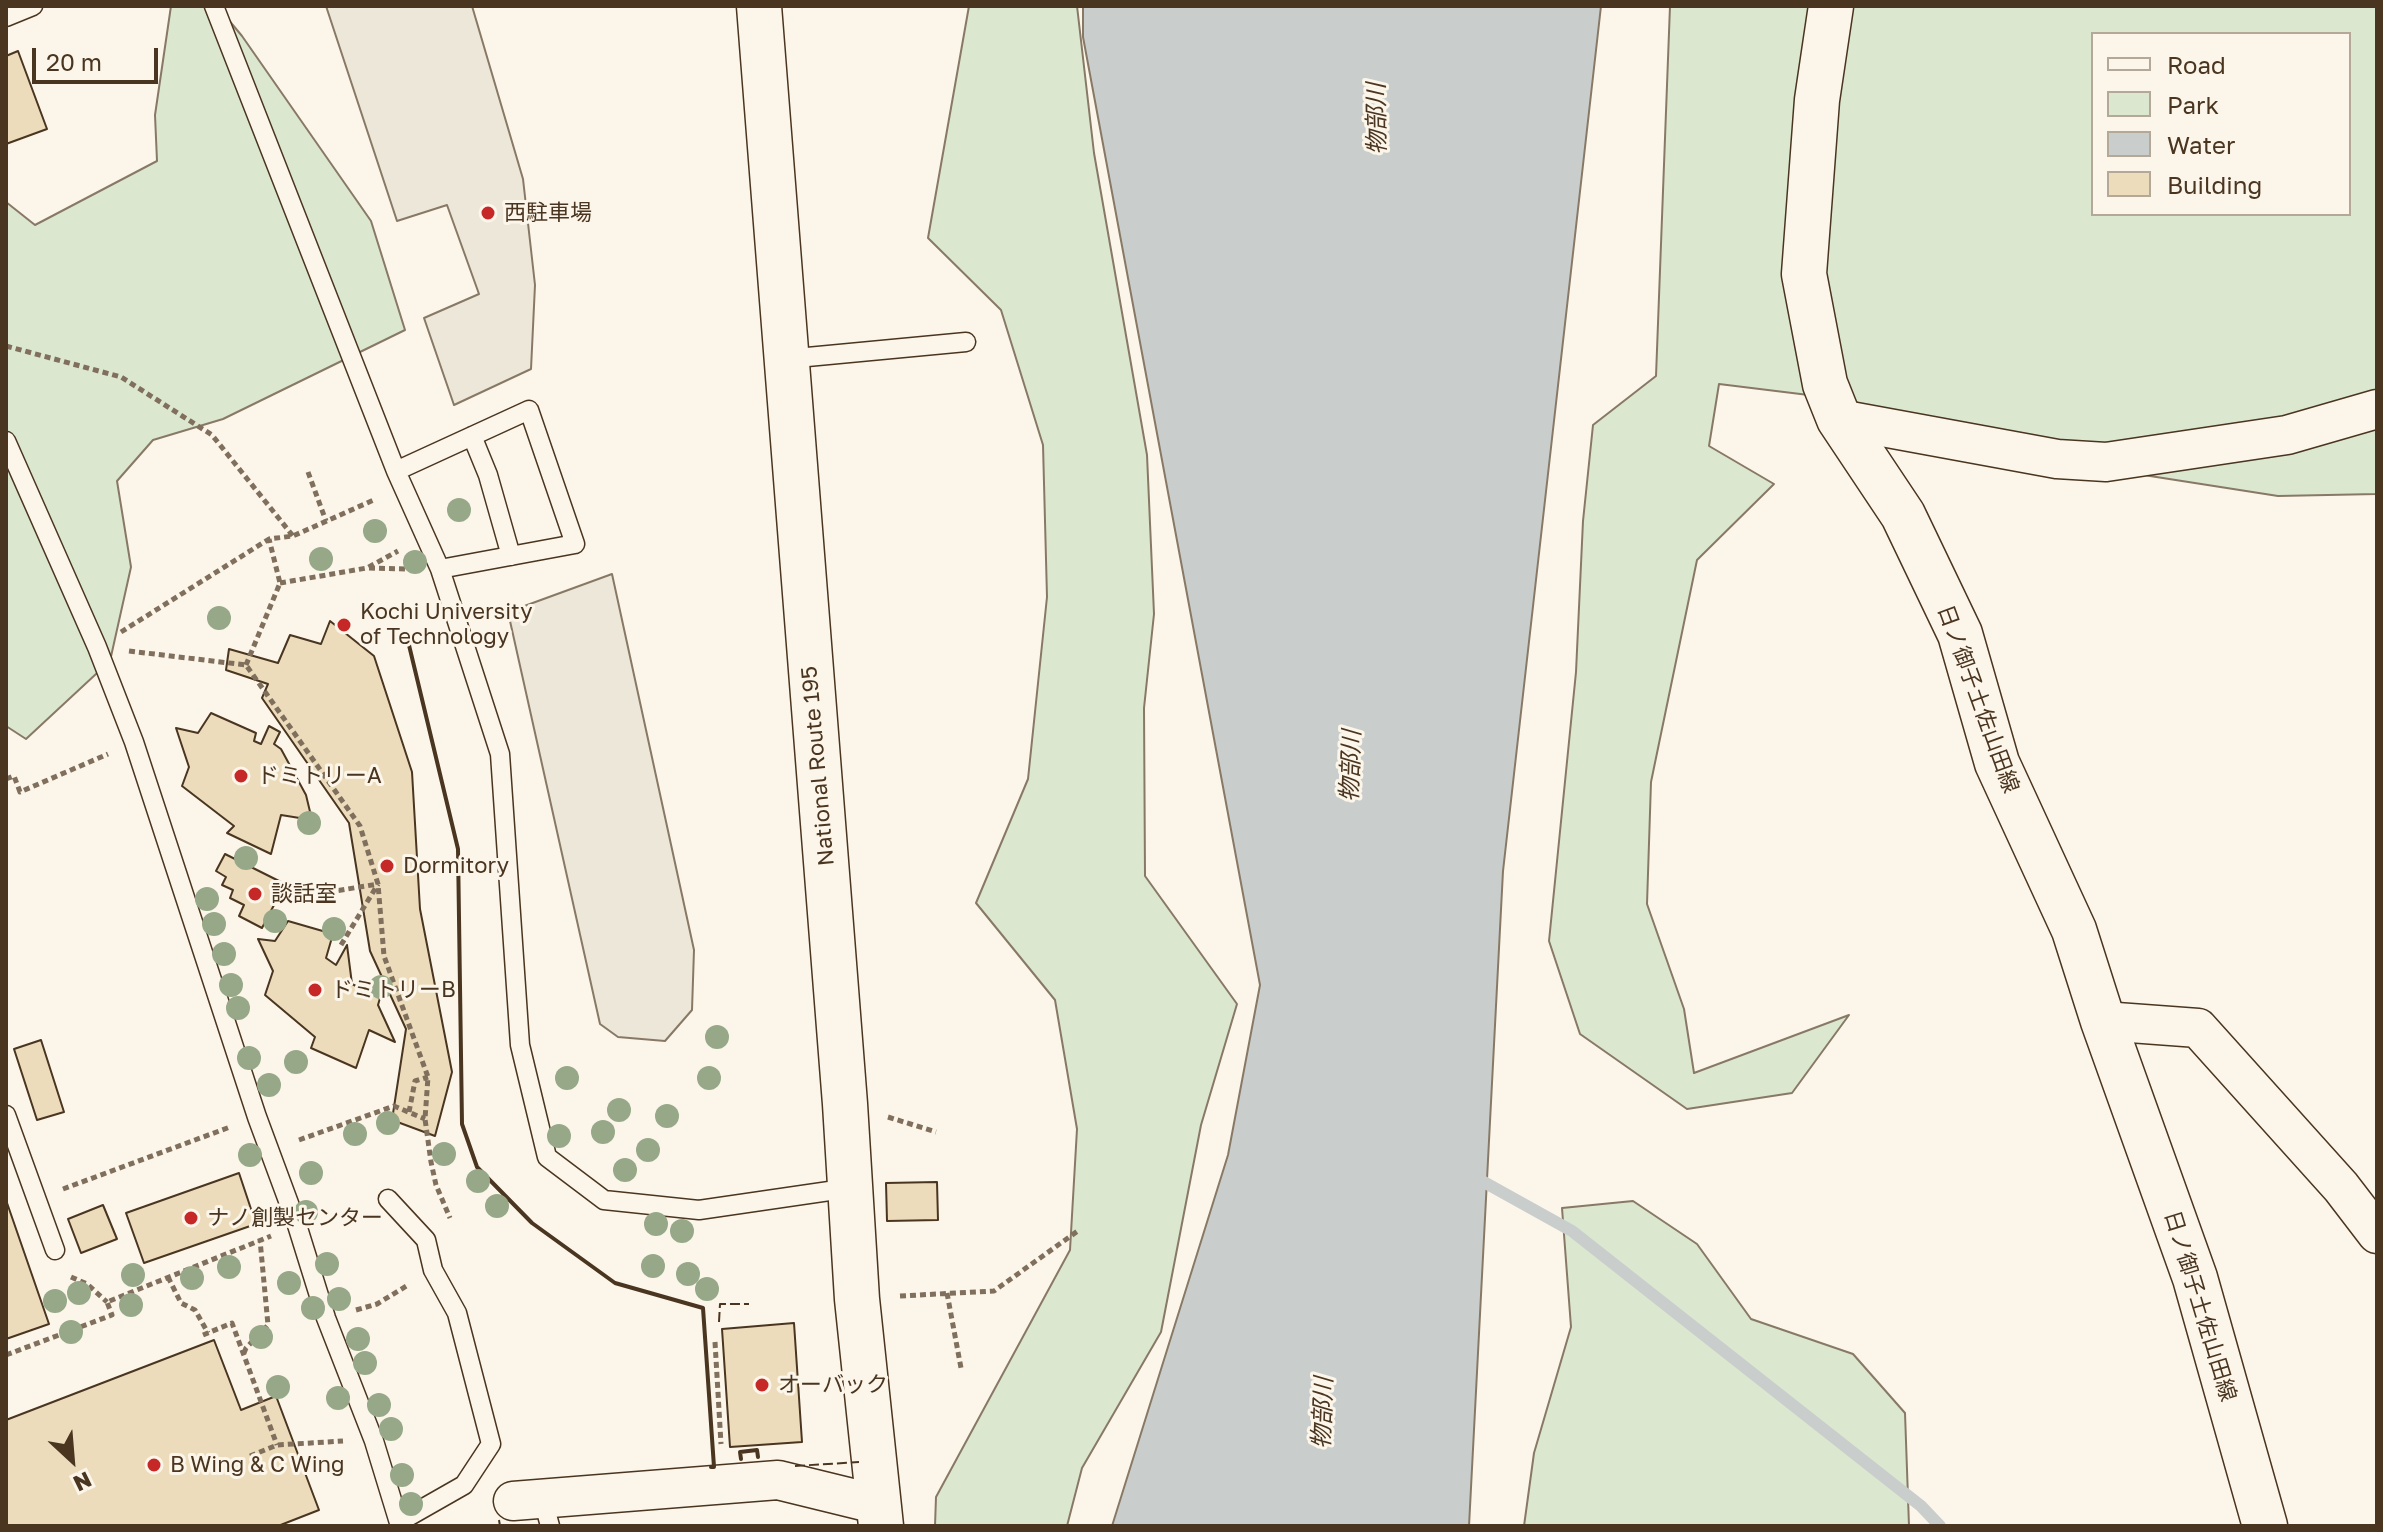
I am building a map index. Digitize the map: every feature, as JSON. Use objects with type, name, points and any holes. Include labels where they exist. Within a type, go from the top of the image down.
[{"type":"main road","name":"National Route 195","points":[[759,6],[857,1299],[880,1516]]},
{"type":"main road","name":"日ノ御子土佐山田線","points":[[1831,6],[1817,100],[1804,274],[1825,384],[1839,419],[1903,515],[1960,634],[1997,763],[2074,930],[2103,1021],[2195,1278],[2265,1526]]},
{"type":"street","points":[[1839,419],[2057,459],[2106,462],[2287,435],[2377,409]]},
{"type":"street","points":[[2103,1021],[2198,1028],[2341,1187],[2377,1234]]},
{"type":"street","points":[[535,1509],[778,1480],[880,1516]]},
{"type":"lane","points":[[6,17],[33,6]]},
{"type":"lane","points":[[214,6],[396,471],[427,535],[500,754],[520,1045],[547,1157],[604,1200],[699,1210],[850,1188]]},
{"type":"lane","points":[[786,359],[966,342]]},
{"type":"lane","points":[[396,471],[529,410],[575,544],[440,569]]},
{"type":"lane","points":[[472,436],[488,475],[511,556]]},
{"type":"lane","points":[[6,441],[97,647],[134,742],[257,1117],[297,1225],[326,1318],[374,1441],[399,1524],[464,1485],[491,1444],[457,1313],[433,1270],[426,1240],[388,1199]]},
{"type":"lane","points":[[6,1115],[55,1250]]},
{"type":"path","points":[[6,346],[121,377],[212,435],[293,536]]},
{"type":"path","points":[[97,647],[269,539],[293,536],[377,499],[396,471]]},
{"type":"path","points":[[308,472],[326,521]]},
{"type":"path","points":[[280,583],[367,568],[427,535]]},
{"type":"path","points":[[246,665],[280,583],[269,539]]},
{"type":"path","points":[[97,647],[246,665],[360,826],[378,884],[384,956],[428,1077],[425,1119],[436,1185],[457,1235],[433,1270],[377,1304],[326,1318]]},
{"type":"path","points":[[6,779],[14,776],[20,792],[134,742]]},
{"type":"path","points":[[299,897],[378,884]]},
{"type":"path","points":[[341,945],[378,884]]},
{"type":"path","points":[[409,1112],[415,1081],[428,1077]]},
{"type":"path","points":[[271,1150],[394,1106],[425,1119]]},
{"type":"path","points":[[36,1199],[257,1117]]},
{"type":"path","points":[[107,1302],[297,1225]]},
{"type":"path","points":[[857,1299],[994,1291],[1079,1230]]},
{"type":"path","points":[[244,1354],[268,1325],[260,1240]]},
{"type":"path","points":[[6,1355],[112,1315],[107,1302],[87,1284],[65,1274],[55,1250]]},
{"type":"path","points":[[168,1277],[181,1303],[195,1310],[205,1334],[232,1323],[277,1445]]},
{"type":"path","points":[[947,1293],[961,1368]]},
{"type":"path","points":[[715,1342],[722,1458]]},
{"type":"path","points":[[250,1456],[277,1445],[374,1441]]},
{"type":"green space","points":[[171,6],[217,6],[242,36],[371,221],[405,330],[223,419],[153,440],[117,481],[131,567],[110,661],[26,739],[6,726],[6,202],[35,225],[157,161],[155,115]]},
{"type":"green space","points":[[969,6],[1077,6],[1094,153],[1147,455],[1154,614],[1144,708],[1145,876],[1237,1004],[1201,1125],[1161,1332],[1082,1468],[1067,1526],[935,1526],[936,1497],[1070,1250],[1077,1129],[1055,1000],[976,903],[1028,779],[1047,597],[1043,445],[1001,310],[928,238]]},
{"type":"green space","points":[[1670,6],[2377,6],[2377,494],[2278,496],[2150,476],[1841,399],[1719,384],[1709,446],[1774,484],[1697,560],[1651,782],[1647,904],[1684,1009],[1694,1073],[1849,1015],[1792,1093],[1687,1109],[1580,1034],[1549,941],[1576,672],[1583,521],[1593,425],[1656,376]]},
{"type":"green space","points":[[1633,1201],[1697,1244],[1751,1319],[1853,1354],[1905,1413],[1909,1526],[1524,1526],[1534,1453],[1571,1327],[1562,1208]]},
{"type":"shaded area","name":"西駐車場","points":[[326,6],[472,6],[523,179],[535,285],[531,369],[454,405],[424,318],[479,294],[447,205],[397,221]]},
{"type":"shaded area","points":[[612,574],[694,950],[692,1010],[665,1041],[618,1037],[600,1024],[508,612]]},
{"type":"water","name":"物部川","points":[[1083,6],[1601,6],[1503,871],[1469,1526],[1112,1526],[1228,1155],[1260,985],[1083,37]]},
{"type":"building","points":[[18,51],[47,129],[6,144],[6,56]]},
{"type":"building","name":"Dormitory","points":[[330,621],[374,656],[412,772],[420,909],[452,1072],[435,1136],[392,1120],[406,1029],[370,951],[349,823],[262,698],[268,684],[226,670],[229,649],[278,663],[290,635],[321,644]]},
{"type":"building","name":"ドミトリーA","points":[[211,713],[256,733],[254,741],[261,744],[269,726],[280,732],[274,744],[281,749],[306,795],[312,820],[281,815],[271,854],[227,833],[234,826],[182,786],[189,767],[176,728],[198,733]]},
{"type":"building","name":"談話室","points":[[225,854],[285,884],[262,928],[239,916],[244,905],[230,898],[233,890],[222,885],[226,877],[216,871]]},
{"type":"building","name":"ドミトリーB","points":[[288,921],[333,934],[326,958],[336,965],[347,945],[352,984],[380,998],[378,1005],[395,1042],[369,1030],[356,1068],[311,1048],[315,1037],[265,995],[273,971],[258,939],[275,941]]},
{"type":"building","points":[[41,1040],[64,1112],[37,1120],[14,1049]]},
{"type":"building","name":"ナノ創製センター","points":[[239,1173],[256,1224],[144,1263],[126,1213]]},
{"type":"building","points":[[937,1182],[938,1220],[887,1221],[886,1183]]},
{"type":"building","points":[[6,1200],[49,1324],[6,1339]]},
{"type":"building","points":[[103,1205],[117,1239],[81,1253],[68,1219]]},
{"type":"building","name":"オーバック","points":[[794,1323],[802,1442],[730,1447],[722,1329]]},
{"type":"building","name":"B Wing & C Wing","points":[[214,1340],[241,1410],[276,1396],[319,1510],[278,1526],[6,1526],[6,1420]]},
{"type":"waterway","points":[[1473,1176],[1572,1231],[1921,1506],[1940,1526]]},
{"type":"fence","points":[[719,1322],[720,1304],[749,1304]]},
{"type":"fence","points":[[795,1466],[859,1462]]},
{"type":"fence","points":[[499,1520],[500,1526]]},
{"type":"wall","points":[[408,641],[458,849],[462,1124],[477,1167],[532,1223],[615,1283],[703,1308],[714,1467],[711,1467]]},
{"type":"wall","points":[[741,1459],[740,1452],[757,1450],[758,1457]]},
{"type":"place","name":"西駐車場","points":[[488,213]]},
{"type":"place","name":"Kochi University of Technology","points":[[344,625]]},
{"type":"place","name":"ドミトリーA","points":[[241,776]]},
{"type":"place","name":"Dormitory","points":[[387,866]]},
{"type":"place","name":"談話室","points":[[255,894]]},
{"type":"place","name":"ドミトリーB","points":[[315,990]]},
{"type":"place","name":"ナノ創製センター","points":[[191,1218]]},
{"type":"place","name":"オーバック","points":[[762,1385]]},
{"type":"place","name":"B Wing & C Wing","points":[[154,1465]]}]
